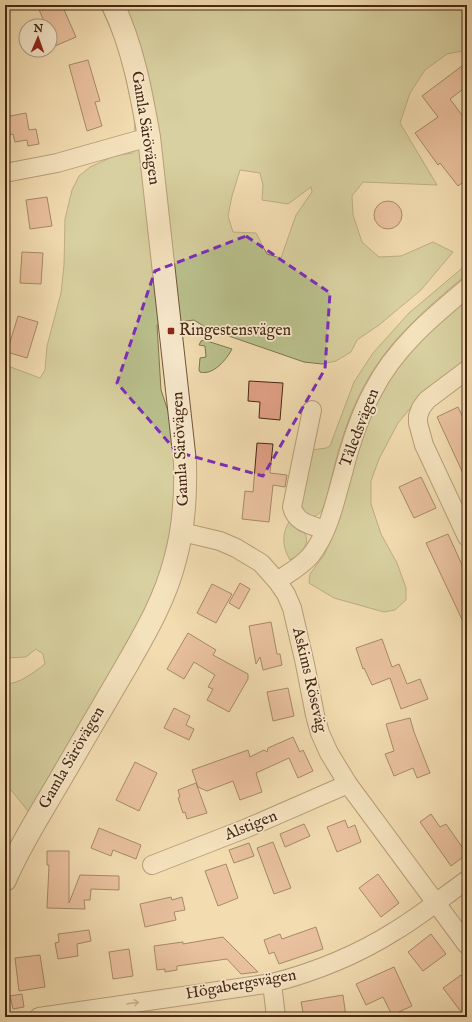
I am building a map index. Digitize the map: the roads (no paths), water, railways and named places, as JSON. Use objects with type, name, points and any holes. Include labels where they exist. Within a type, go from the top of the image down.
[{"type":"street","name":"Gamla Särövägen","points":[[5,880],[39,815],[158,609],[176,560],[185,513],[185,462],[149,137],[141,89],[132,53],[113,5]]},
{"type":"street","points":[[5,174],[57,163],[149,137]]},
{"type":"street","name":"Tåledsvägen","points":[[277,581],[304,562],[316,548],[325,530],[334,505],[356,431],[367,403],[390,362],[421,328],[467,288]]},
{"type":"street","points":[[467,370],[427,400],[421,408],[418,416],[418,423],[424,445],[467,537]]},
{"type":"street","points":[[312,410],[292,507],[294,514],[300,520],[325,530]]},
{"type":"street","name":"Askims Röseväg","points":[[182,532],[220,541],[236,548],[260,563],[277,581],[286,594],[292,608],[320,733],[329,753],[348,784],[467,945]]},
{"type":"street","name":"Alstigen","points":[[152,865],[247,828],[348,784]]},
{"type":"street","name":"Högabergsvägen","points":[[39,1017],[272,983],[319,969],[346,957],[395,931],[467,880]]},
{"type":"street","points":[[272,983],[276,1017]]},
{"type":"place","name":"Ringestensvägen","points":[[171,331]]}]
